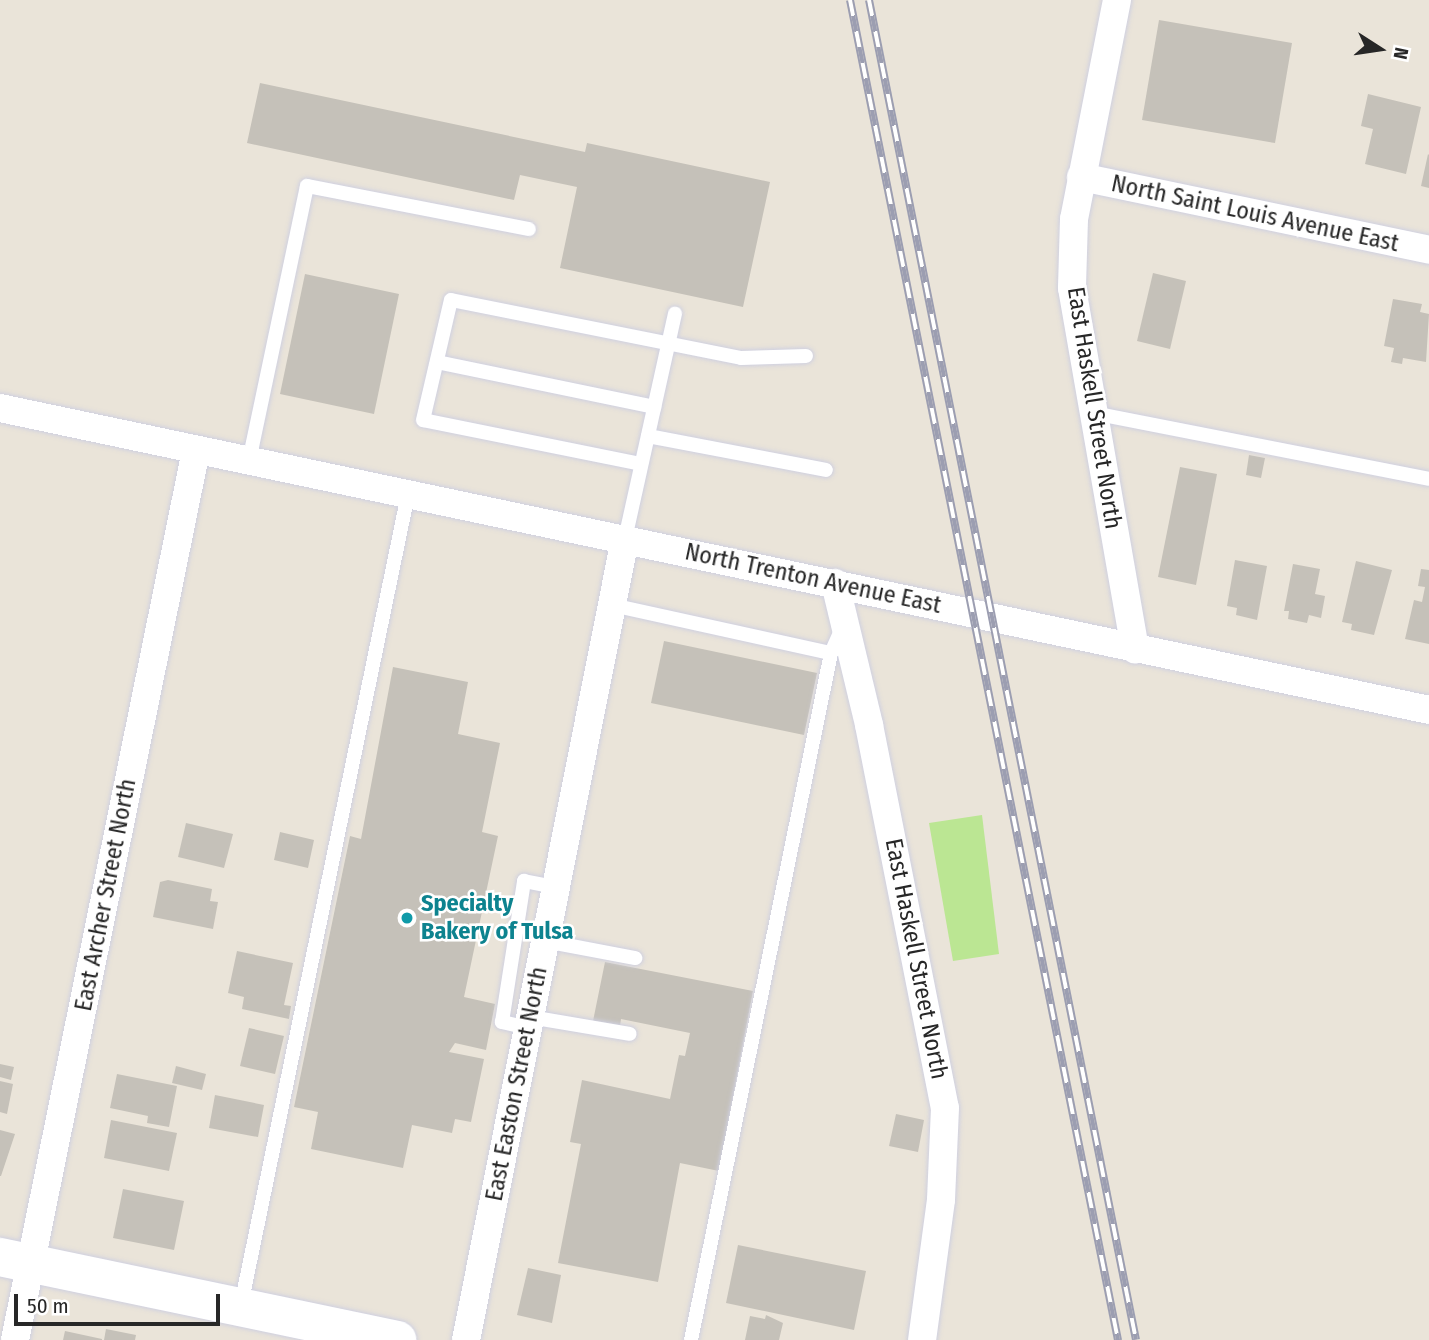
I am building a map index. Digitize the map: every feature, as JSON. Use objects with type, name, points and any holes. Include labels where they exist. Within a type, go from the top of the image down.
[{"type":"main road","points":[[16,1261],[397,1340]]},
{"type":"street","name":"East Haskell Street North","points":[[1117,0],[1081,177],[1072,288],[1135,650]]},
{"type":"street","name":"North Saint Louis Avenue East","points":[[1081,177],[1429,250]]},
{"type":"street","name":"North Trenton Avenue East","points":[[0,408],[1429,710]]},
{"type":"street","name":"East Archer Street North","points":[[15,1340],[16,1261],[196,450]]},
{"type":"street","name":"East Easton Street North","points":[[466,1340],[625,539]]},
{"type":"street","name":"East Haskell Street North","points":[[835,583],[945,1108],[941,1200],[922,1340]]},
{"type":"lane","points":[[249,461],[307,186],[529,229]]},
{"type":"lane","points":[[641,464],[423,420],[451,300],[741,358],[806,356]]},
{"type":"lane","points":[[625,539],[675,313]]},
{"type":"lane","points":[[437,362],[654,407]]},
{"type":"lane","points":[[1093,413],[1429,479]]},
{"type":"lane","points":[[648,436],[826,470]]},
{"type":"lane","points":[[240,1307],[408,494]]},
{"type":"lane","points":[[612,605],[831,653]]},
{"type":"lane","points":[[691,1340],[831,653],[845,621]]},
{"type":"lane","points":[[556,887],[524,881],[502,1023],[529,1022],[630,1034]]},
{"type":"lane","points":[[545,941],[635,958]]},
{"type":"green space","points":[[982,815],[999,954],[953,961],[929,823]]},
{"type":"building","points":[[1159,20],[1292,43],[1275,143],[1142,120]]},
{"type":"building","points":[[260,83],[585,152],[587,143],[770,182],[743,307],[560,268],[577,187],[520,175],[514,200],[247,143]]},
{"type":"building","points":[[1368,94],[1421,107],[1406,174],[1365,164],[1373,129],[1361,126]]},
{"type":"building","points":[[1429,155],[1429,188],[1421,186]]},
{"type":"building","points":[[1153,273],[1186,281],[1170,349],[1137,341]]},
{"type":"building","points":[[305,274],[399,294],[374,414],[280,394]]},
{"type":"building","points":[[1393,299],[1422,304],[1420,312],[1429,314],[1426,362],[1403,358],[1402,364],[1391,362],[1394,348],[1384,346]]},
{"type":"building","points":[[1249,455],[1265,458],[1261,478],[1246,475]]},
{"type":"building","points":[[1180,467],[1217,474],[1196,585],[1158,577]]},
{"type":"building","points":[[1235,560],[1267,566],[1257,620],[1236,615],[1237,608],[1227,606]]},
{"type":"building","points":[[1356,561],[1392,570],[1374,635],[1351,630],[1352,624],[1342,622]]},
{"type":"building","points":[[1293,564],[1320,569],[1315,594],[1325,596],[1321,618],[1309,615],[1307,623],[1288,619],[1289,611],[1284,611]]},
{"type":"building","points":[[1421,569],[1429,570],[1429,644],[1405,639],[1414,600],[1422,602],[1425,587],[1418,586]]},
{"type":"building","points":[[664,641],[817,673],[804,735],[651,703]]},
{"type":"building","name":"Specialty Bakery of Tulsa","points":[[393,667],[468,682],[458,734],[500,743],[482,832],[498,836],[464,997],[495,1004],[486,1050],[455,1043],[449,1052],[484,1059],[471,1122],[455,1119],[452,1133],[412,1125],[403,1168],[311,1149],[318,1112],[294,1107],[350,836],[361,839]]},
{"type":"building","points":[[186,823],[233,834],[224,868],[178,857]]},
{"type":"building","points":[[280,832],[314,840],[308,868],[274,860]]},
{"type":"building","points":[[168,880],[212,889],[210,901],[218,902],[213,929],[153,917],[160,882]]},
{"type":"building","points":[[237,951],[293,963],[284,1005],[291,1006],[289,1019],[242,1009],[244,997],[228,993]]},
{"type":"building","points":[[605,962],[753,991],[719,1171],[680,1163],[658,1282],[558,1263],[581,1144],[570,1142],[582,1080],[670,1099],[679,1055],[685,1056],[690,1033],[621,1019],[620,1026],[593,1021]]},
{"type":"building","points":[[249,1028],[284,1036],[275,1074],[240,1066]]},
{"type":"building","points":[[0,1064],[14,1067],[11,1080],[0,1077]]},
{"type":"building","points":[[176,1066],[206,1074],[202,1090],[172,1083]]},
{"type":"building","points":[[117,1074],[177,1086],[169,1127],[147,1123],[148,1116],[110,1108]]},
{"type":"building","points":[[0,1081],[13,1084],[7,1114],[0,1112]]},
{"type":"building","points":[[215,1095],[264,1105],[258,1137],[209,1128]]},
{"type":"building","points":[[896,1114],[924,1120],[918,1152],[889,1146]]},
{"type":"building","points":[[111,1120],[177,1133],[169,1171],[104,1158]]},
{"type":"building","points":[[0,1130],[15,1134],[1,1176],[0,1176]]},
{"type":"building","points":[[123,1189],[184,1201],[174,1250],[113,1238]]},
{"type":"building","points":[[738,1245],[866,1271],[854,1330],[726,1303]]},
{"type":"building","points":[[528,1268],[561,1275],[552,1323],[517,1315]]},
{"type":"building","points":[[766,1315],[783,1323],[779,1340],[745,1340],[750,1316],[765,1319]]},
{"type":"building","points":[[106,1329],[136,1335],[135,1340],[104,1340]]},
{"type":"building","points":[[65,1331],[102,1339],[102,1340],[63,1340]]},
{"type":"railway","points":[[850,0],[1118,1340]]},
{"type":"railway","points":[[869,0],[1136,1340]]},
{"type":"place","name":"Specialty Bakery of Tulsa","points":[[407,918]]}]
